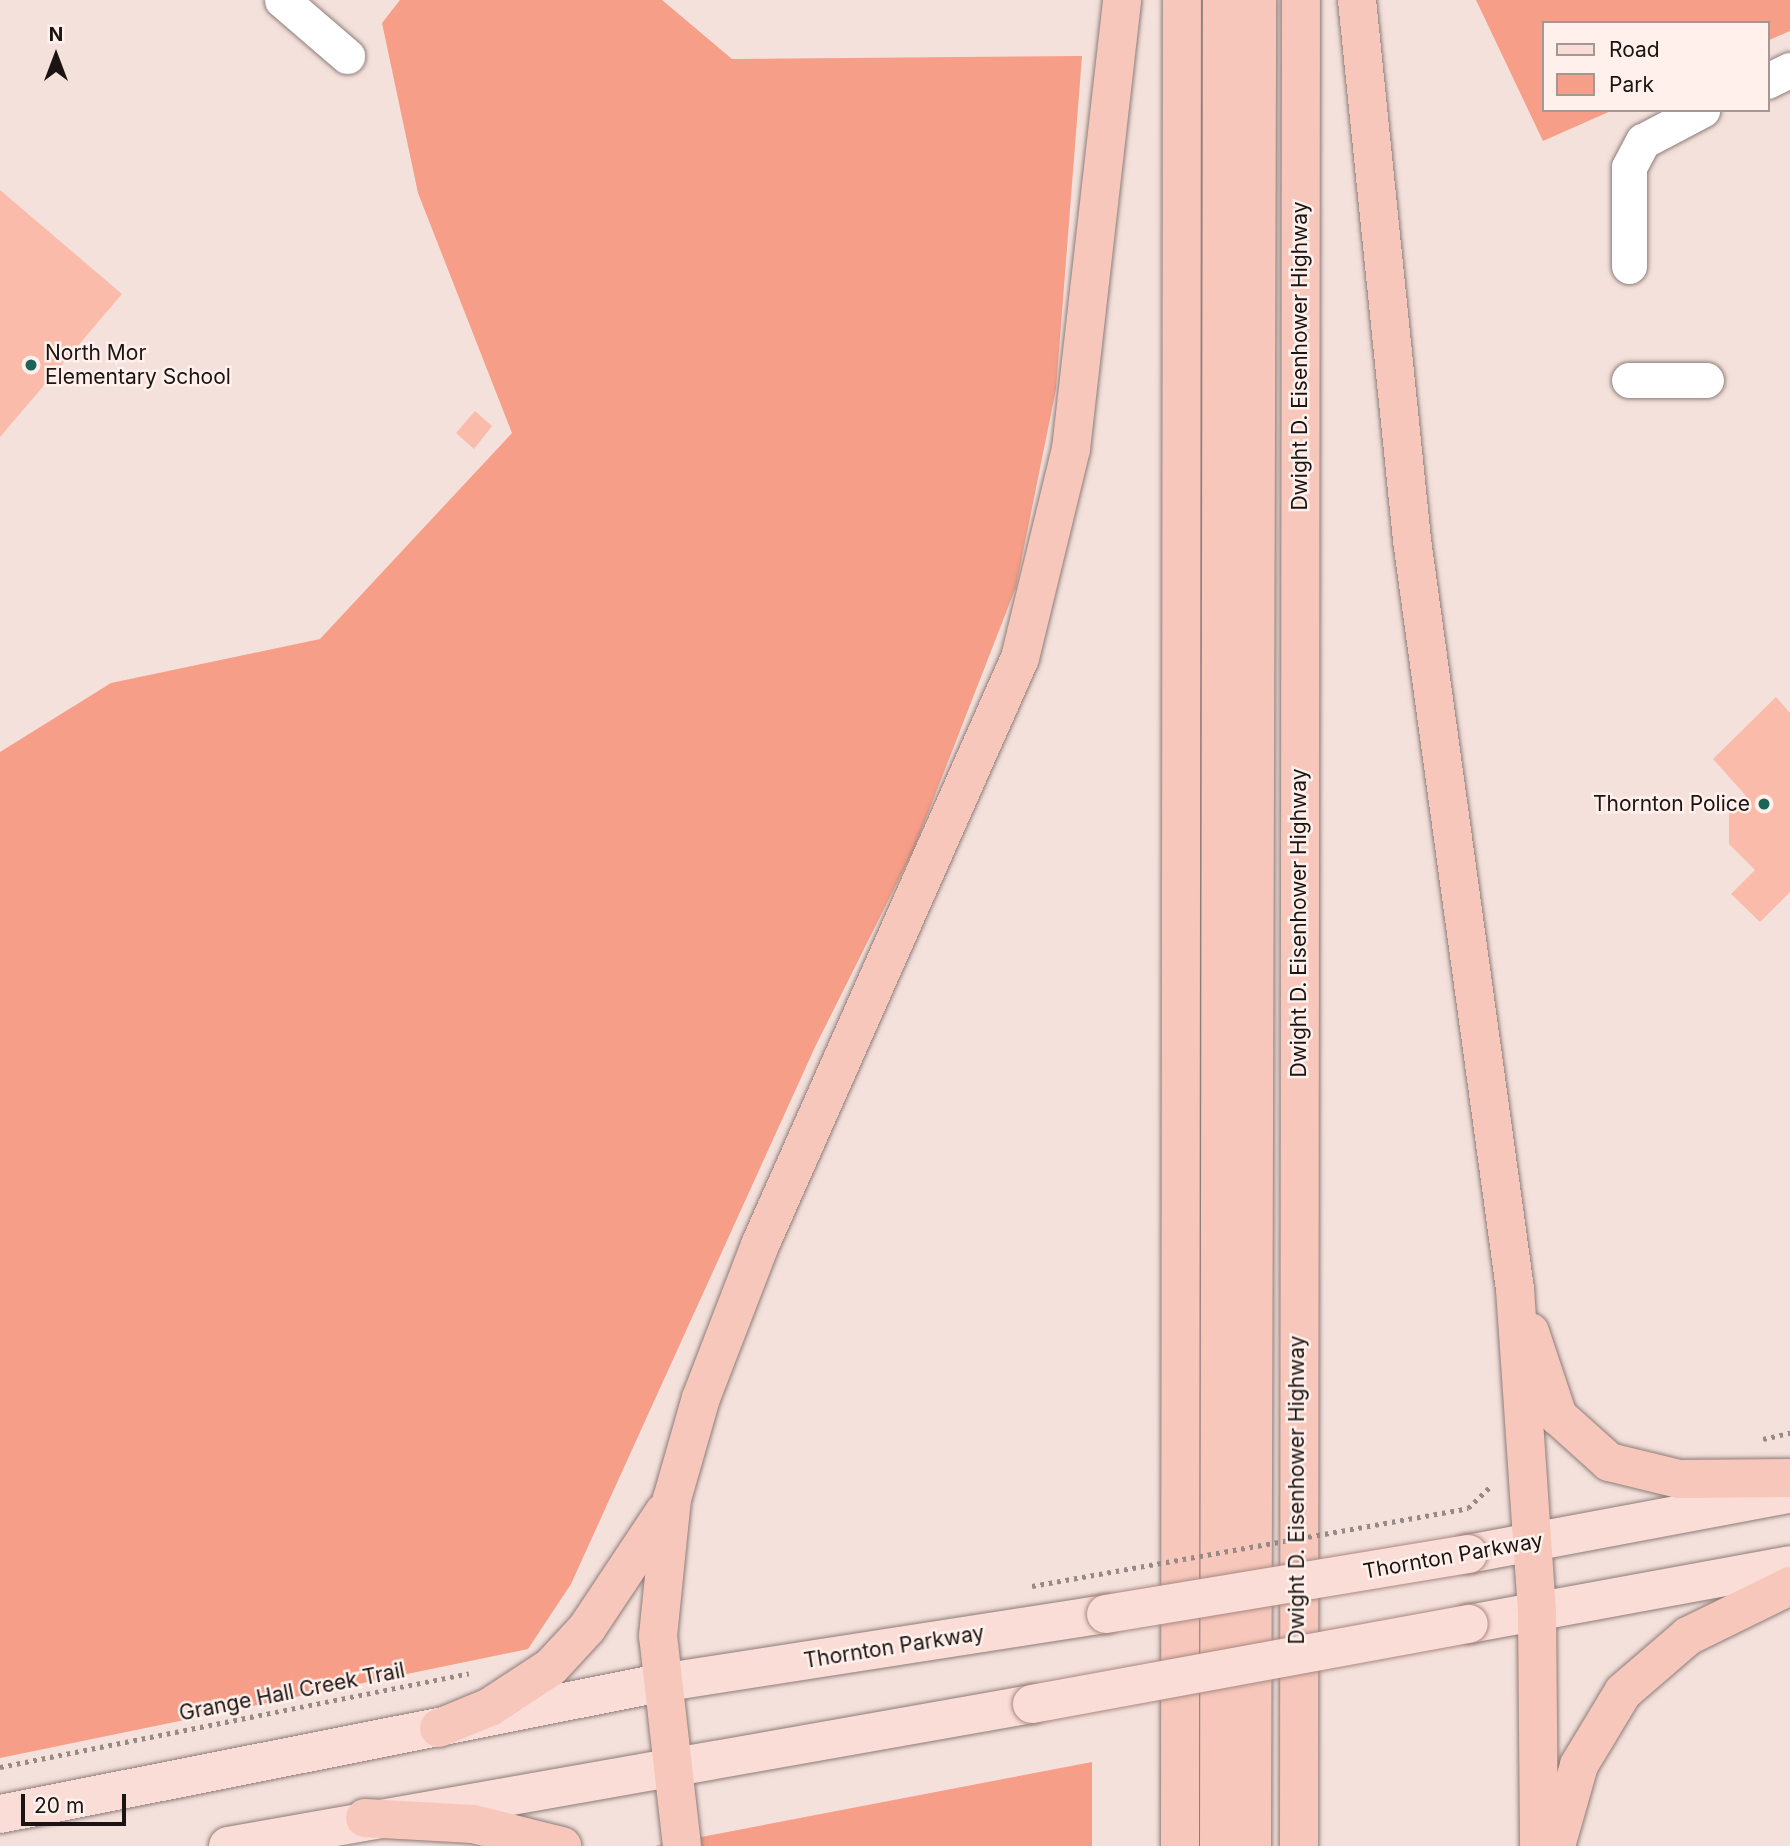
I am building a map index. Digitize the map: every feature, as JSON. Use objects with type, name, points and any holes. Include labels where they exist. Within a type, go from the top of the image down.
[{"type":"highway","points":[[682,1846],[668,1765],[660,1683],[660,1580],[673,1499],[701,1398],[760,1245],[1020,658],[1071,449],[1122,0]]},
{"type":"highway","points":[[1180,1846],[1182,0]]},
{"type":"highway","points":[[1219,1846],[1222,0]]},
{"type":"highway","points":[[1252,1846],[1256,0]]},
{"type":"highway","name":"Dwight D. Eisenhower Highway","points":[[1299,1846],[1301,0]]},
{"type":"highway","points":[[1357,0],[1412,540],[1515,1289],[1530,1543],[1537,1611],[1539,1846]]},
{"type":"highway","points":[[1515,1289],[1558,1416],[1585,1446],[1636,1472],[1679,1479],[1790,1478]]},
{"type":"highway","points":[[439,1728],[490,1707],[551,1667],[587,1628],[673,1499]]},
{"type":"highway","points":[[1556,1846],[1579,1765],[1623,1692],[1688,1636],[1790,1586]]},
{"type":"highway","points":[[365,1818],[473,1824],[562,1846]]},
{"type":"main road","name":"Thornton Parkway","points":[[0,1814],[660,1683],[1031,1626],[1468,1554],[1790,1494]]},
{"type":"main road","points":[[228,1846],[365,1818],[1032,1704],[1790,1565]]},
{"type":"street","points":[[282,0],[346,56]]},
{"type":"street","points":[[1769,80],[1790,71]]},
{"type":"street","points":[[1629,266],[1629,167],[1643,142],[1698,112]]},
{"type":"street","points":[[1629,380],[1706,380]]},
{"type":"path","points":[[1032,1586],[1468,1508],[1494,1483],[1503,1483]]},
{"type":"path","name":"Grange Hall Creek Trail","points":[[0,1767],[474,1672]]},
{"type":"green space","points":[[400,0],[662,0],[732,59],[1082,56],[1056,389],[1016,587],[914,849],[815,1047],[571,1584],[528,1649],[0,1758],[0,752],[111,683],[320,639],[512,433],[418,193],[382,23]]},
{"type":"green space","points":[[1476,0],[1790,0],[1790,31],[1769,40],[1769,21],[1542,21],[1542,112],[1608,112],[1543,141]]},
{"type":"green space","points":[[1092,1762],[1092,1846],[654,1846]]},
{"type":"building","name":"North Mor Elementary School","points":[[0,190],[122,294],[0,437]]},
{"type":"building","points":[[475,411],[492,426],[474,449],[456,433]]},
{"type":"building","name":"Thornton Police","points":[[1776,697],[1790,713],[1790,892],[1760,922],[1731,894],[1755,870],[1729,844],[1729,811],[1746,796],[1713,759]]},
{"type":"place","name":"North Mor Elementary School","points":[[31,365]]},
{"type":"place","name":"Thornton Police","points":[[1764,804]]}]
